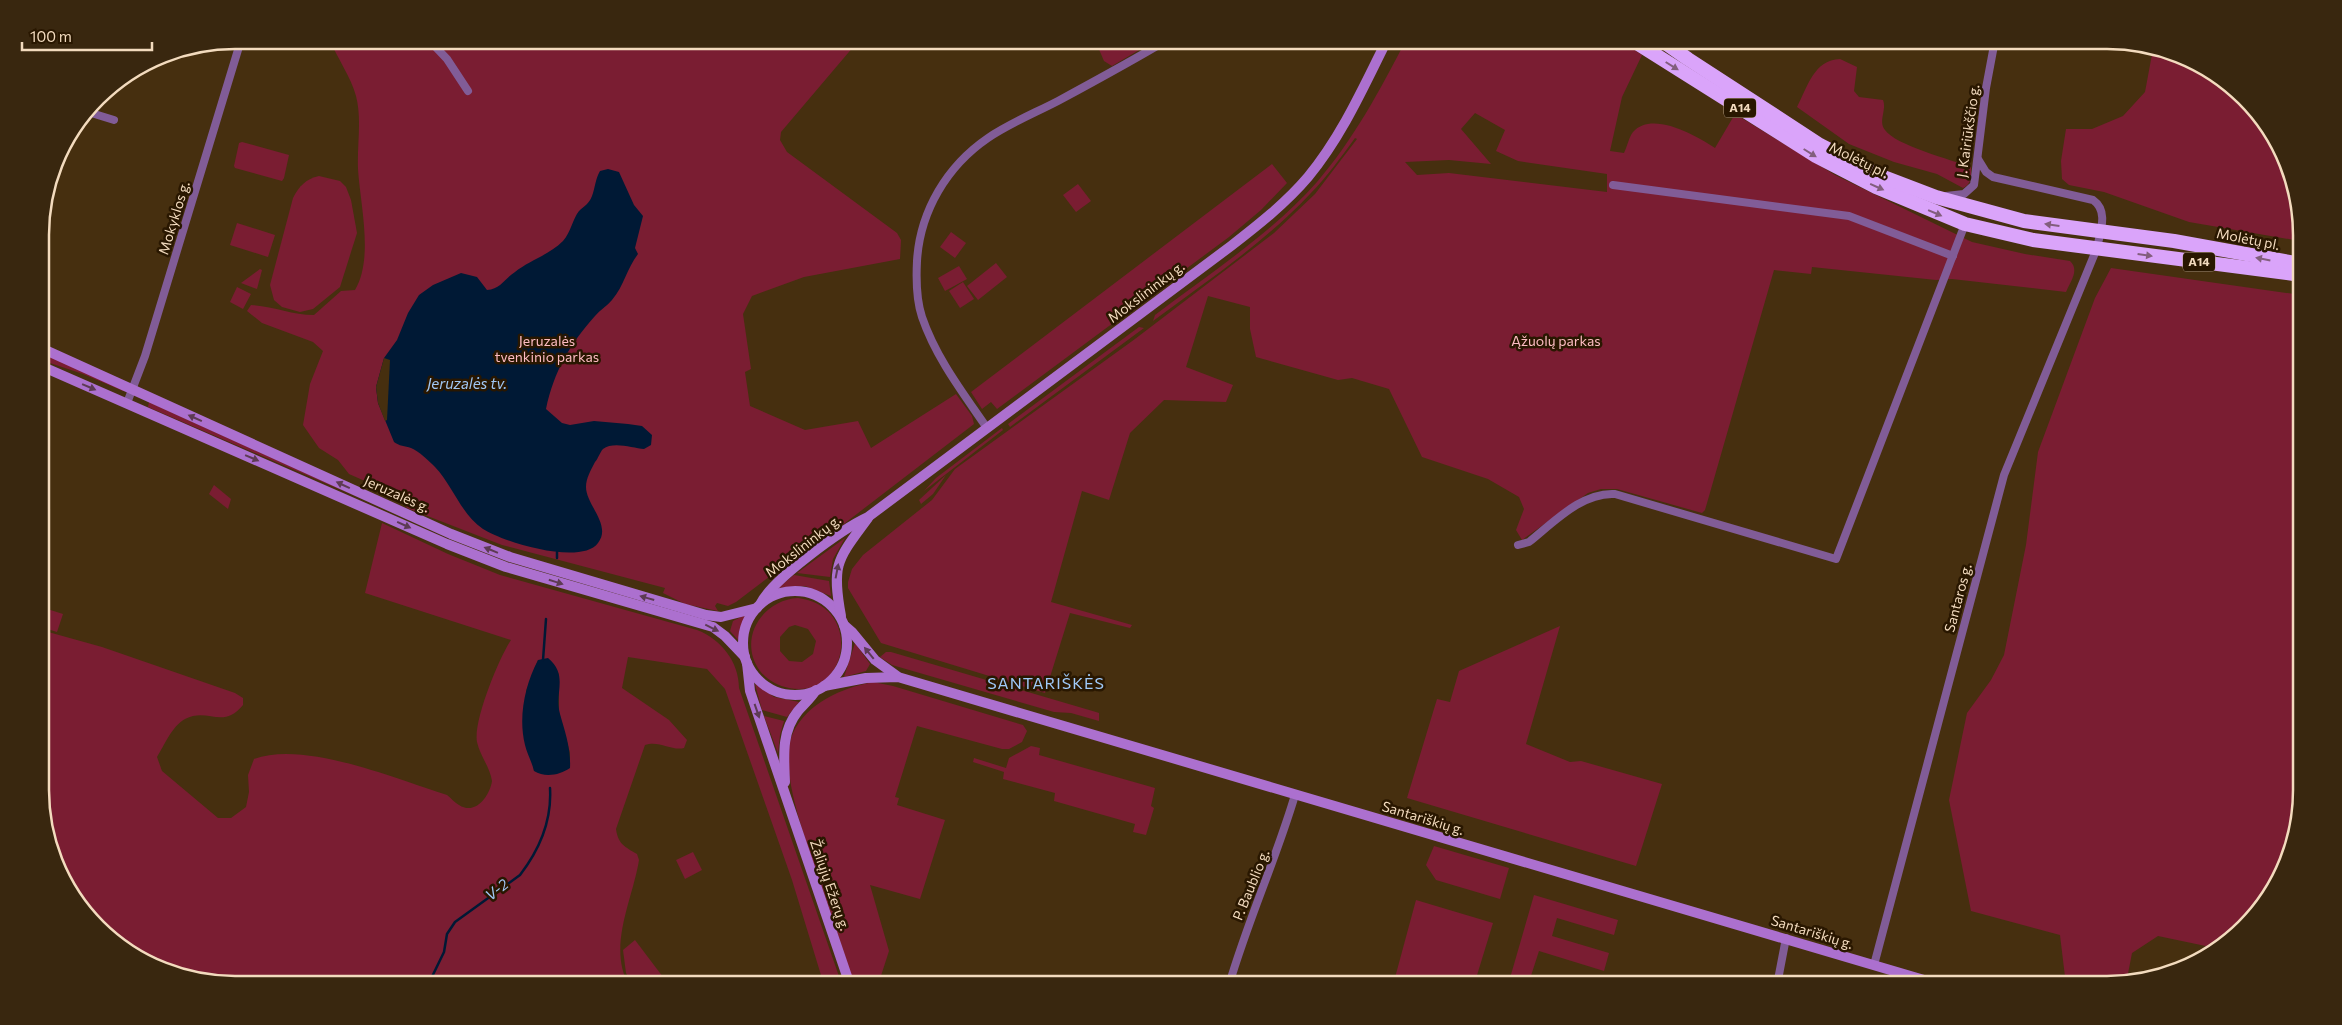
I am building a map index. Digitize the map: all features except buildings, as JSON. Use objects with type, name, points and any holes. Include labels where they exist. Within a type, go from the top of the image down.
[{"type":"highway","name":"Molėtų pl.","points":[[1646,49],[1816,156],[1876,187],[1965,224],[2033,240],[2293,274]]},
{"type":"highway","name":"Molėtų pl.","points":[[1673,49],[1820,145],[1853,163],[1936,197],[2004,217],[2174,241],[2293,263]]},
{"type":"main road","name":"Mokslininkų g.","points":[[759,605],[765,594],[776,582],[847,528],[868,517],[1231,246],[1295,192],[1318,164],[1336,137],[1382,49]]},
{"type":"main road","name":"Jeruzalės g.","points":[[49,352],[451,534],[510,557],[706,615],[721,616],[759,605]]},
{"type":"main road","name":"Jeruzalės g.","points":[[49,369],[472,554],[548,580],[713,627],[725,636],[746,660]]},
{"type":"main road","name":"Mokslininkų g.","points":[[843,622],[836,586],[837,567],[845,550],[868,517]]},
{"type":"main road","points":[[804,592],[825,601],[843,622],[846,636],[844,659],[832,679],[820,688],[793,695],[770,689],[753,674],[746,660],[743,646],[746,626],[759,605],[782,593],[804,592]]},
{"type":"main road","name":"Santariškių g.","points":[[843,622],[875,660],[898,677]]},
{"type":"main road","name":"Žaliųjų Ežerų g.","points":[[746,660],[750,691],[847,976]]},
{"type":"main road","name":"Santariškių g.","points":[[820,688],[866,678],[898,677],[1910,976]]},
{"type":"main road","name":"Žaliųjų Ežerų g.","points":[[786,793],[784,750],[787,731],[799,710],[820,688]]},
{"type":"street","name":"Mokyklos g.","points":[[127,403],[145,356],[238,49]]},
{"type":"street","points":[[438,49],[447,59],[468,91]]},
{"type":"street","points":[[987,428],[958,386],[935,347],[922,315],[918,301],[916,270],[917,252],[925,216],[953,170],[989,138],[1151,49]]},
{"type":"street","name":"J. Kairiūkščio g.","points":[[1936,197],[1964,194],[1970,190],[1976,179],[1986,88],[1993,49]]},
{"type":"street","points":[[93,114],[114,120]]},
{"type":"street","points":[[1978,159],[1986,172],[1993,177],[2093,200],[2101,207],[2102,212],[2097,248]]},
{"type":"street","points":[[1613,185],[1849,216],[1953,256]]},
{"type":"street","points":[[1518,545],[1528,542],[1588,498],[1603,493],[1615,494],[1836,559],[1965,224]]},
{"type":"street","name":"Santaros g.","points":[[1874,965],[2004,476],[2097,248]]},
{"type":"street","name":"P. Baublio g.","points":[[1232,976],[1248,926],[1275,859],[1295,795]]},
{"type":"street","points":[[1779,976],[1786,938]]},
{"type":"green space","name":"Jeruzalės tvenkinio parkas","points":[[334,49],[851,49],[781,132],[780,140],[787,152],[897,233],[901,240],[900,259],[804,277],[752,296],[743,314],[751,369],[745,372],[750,406],[805,430],[858,421],[871,448],[956,394],[972,416],[974,424],[793,563],[790,561],[736,602],[728,606],[717,603],[715,606],[718,611],[685,604],[663,593],[665,588],[502,545],[407,508],[399,496],[349,474],[338,460],[319,448],[303,425],[310,384],[323,351],[313,342],[262,323],[247,311],[251,305],[298,314],[314,315],[341,291],[355,290],[361,277],[365,247],[358,169],[358,105],[351,82]]},
{"type":"green space","points":[[1099,49],[1141,49],[1112,66],[1104,61]]},
{"type":"green space","name":"Ąžuolų parkas","points":[[1401,49],[1633,49],[1642,55],[1622,97],[1610,151],[1624,153],[1633,132],[1641,126],[1651,124],[1663,124],[1674,127],[1697,137],[1715,148],[1735,114],[1835,175],[1972,242],[2025,254],[2070,261],[2074,268],[2073,276],[2066,292],[1952,279],[1936,280],[1812,267],[1811,274],[1774,270],[1705,510],[1702,513],[1617,489],[1601,489],[1588,493],[1522,540],[1516,530],[1524,509],[1519,497],[1488,479],[1422,457],[1389,389],[1352,378],[1338,380],[1256,357],[1250,329],[1250,307],[1208,296],[1186,367],[1233,385],[1226,402],[1164,400],[1130,433],[1109,500],[1082,491],[1051,602],[1132,625],[1130,628],[1070,613],[1045,693],[881,643],[848,588],[852,569],[863,555],[932,500],[955,469],[1135,339],[1274,233],[1315,194],[1357,139],[1355,138],[1334,167],[1316,187],[1274,229],[1153,321],[1155,315],[1260,236],[1299,201],[1343,149],[1376,96]],"holes":[[[1475,113],[1505,130],[1496,151],[1518,161],[1607,174],[1607,192],[1449,173],[1417,175],[1405,162],[1449,160],[1491,164],[1461,129]]]},
{"type":"green space","points":[[2152,54],[2190,68],[2221,87],[2239,103],[2262,131],[2279,163],[2290,198],[2293,240],[2189,222],[2104,192],[2069,185],[2062,179],[2061,161],[2066,129],[2092,129],[2123,116],[2145,92]]},
{"type":"green space","points":[[1840,59],[1857,67],[1854,91],[1859,97],[1883,100],[1882,123],[1885,130],[1891,136],[1912,146],[1971,167],[1968,184],[1963,188],[1937,174],[1894,162],[1849,144],[1797,107],[1818,69],[1831,60]]},
{"type":"green space","points":[[242,142],[289,155],[282,181],[235,168],[239,143]]},
{"type":"green space","points":[[1272,164],[1287,183],[1261,210],[1229,237],[997,409],[991,402],[982,409],[971,392]]},
{"type":"green space","points":[[319,176],[340,181],[346,187],[351,200],[357,233],[340,287],[313,309],[300,312],[282,307],[274,300],[270,285],[293,198],[303,184]]},
{"type":"green space","points":[[1078,184],[1091,201],[1076,212],[1063,195]]},
{"type":"green space","points":[[237,223],[275,235],[268,257],[230,245]]},
{"type":"green space","points":[[951,232],[966,243],[955,258],[940,247]]},
{"type":"green space","points":[[996,263],[1007,277],[978,300],[967,286]]},
{"type":"green space","points":[[959,266],[967,279],[945,291],[938,278]]},
{"type":"green space","points":[[2111,268],[2293,294],[2293,803],[2287,839],[2274,873],[2255,904],[2221,938],[2208,947],[2158,936],[2132,953],[2128,975],[2065,976],[2060,935],[1971,911],[1949,800],[1967,713],[1991,680],[2004,655],[2026,545],[2038,452],[2095,298]]},
{"type":"green space","points":[[260,269],[262,270],[257,289],[241,283]]},
{"type":"green space","points":[[963,282],[974,299],[960,308],[949,291]]},
{"type":"green space","points":[[237,287],[251,294],[243,309],[230,302]]},
{"type":"green space","points":[[1139,327],[1144,328],[1010,427],[1008,424]]},
{"type":"green space","points":[[49,356],[124,390],[123,391],[83,374],[49,363]]},
{"type":"green space","points":[[149,402],[362,499],[148,407]]},
{"type":"green space","points":[[1002,428],[1003,430],[924,491],[936,478]]},
{"type":"green space","points":[[946,475],[933,494],[921,504],[919,500]]},
{"type":"green space","points":[[214,485],[231,499],[228,509],[209,494]]},
{"type":"green space","points":[[382,523],[448,554],[500,575],[697,630],[721,645],[736,669],[739,688],[839,976],[821,976],[792,880],[725,689],[707,669],[628,657],[622,688],[669,720],[687,740],[684,748],[679,749],[655,744],[645,745],[616,829],[620,842],[637,854],[639,860],[621,939],[620,955],[625,976],[222,976],[198,973],[152,957],[121,938],[87,904],[68,873],[55,839],[49,803],[49,632],[102,647],[235,693],[243,698],[243,705],[229,716],[201,715],[193,716],[180,722],[172,731],[157,757],[162,771],[218,818],[231,818],[246,807],[249,792],[248,775],[254,759],[275,754],[298,754],[350,764],[447,795],[465,808],[476,806],[485,798],[492,781],[477,742],[479,720],[494,675],[511,640],[365,593]],"holes":[[[538,660],[559,674],[559,712],[570,753],[570,768],[534,771],[526,691]]]},
{"type":"green space","points":[[845,538],[833,559],[830,577],[797,573]]},
{"type":"green space","points":[[794,575],[829,581],[831,596],[805,586],[778,588]]},
{"type":"green space","points":[[798,598],[819,605],[833,617],[840,633],[841,650],[836,666],[825,680],[809,688],[789,688],[769,680],[760,671],[754,659],[751,646],[752,634],[757,623],[764,614],[785,600]],"holes":[[[795,625],[808,629],[816,641],[813,654],[802,662],[789,661],[780,651],[780,637],[789,627]]]},
{"type":"green space","points":[[49,610],[63,614],[57,632],[49,630]]},
{"type":"green space","points":[[745,615],[738,640],[730,631],[733,621]]},
{"type":"green space","points":[[1560,626],[1526,744],[1570,762],[1581,761],[1662,784],[1636,866],[1407,798],[1437,699],[1450,702],[1459,671]]},
{"type":"green space","points":[[855,643],[870,664],[866,671],[844,677]]},
{"type":"green space","points":[[886,652],[1096,712],[1099,713],[1099,721],[1071,713],[1054,712],[892,665],[880,657]]},
{"type":"green space","points":[[873,682],[893,686],[1023,725],[1027,731],[1022,742],[1009,749],[1002,749],[917,726],[895,797],[899,798],[897,805],[945,820],[920,899],[870,885],[889,951],[881,976],[851,976],[803,832],[789,767],[789,748],[793,733],[799,722],[816,705],[827,698]]},
{"type":"green space","points":[[755,684],[774,697],[799,702],[787,717],[762,710]]},
{"type":"green space","points":[[764,716],[784,721],[778,753]]},
{"type":"green space","points":[[1031,746],[1040,748],[1039,755],[1155,788],[1151,806],[1154,808],[1146,835],[1133,832],[1135,824],[1054,801],[1055,793],[1003,779],[1004,772],[973,762],[974,758],[1006,768],[1009,758]]},
{"type":"green space","points":[[1434,846],[1509,868],[1500,899],[1436,880],[1426,865]]},
{"type":"green space","points":[[693,852],[702,870],[685,879],[676,860]]},
{"type":"green space","points":[[1534,895],[1618,920],[1614,935],[1557,918],[1552,936],[1609,953],[1604,971],[1539,951],[1531,976],[1511,976]]},
{"type":"green space","points":[[1416,900],[1493,923],[1477,976],[1395,976]]},
{"type":"green space","points":[[635,940],[662,976],[628,976],[623,950]]},
{"type":"water","name":"Jeruzalės tv.","points":[[608,169],[619,172],[634,205],[643,216],[635,248],[638,254],[616,295],[595,316],[578,337],[564,359],[549,395],[546,409],[562,423],[570,425],[594,421],[642,426],[652,435],[651,445],[644,449],[612,445],[602,450],[595,462],[588,477],[586,487],[587,494],[602,529],[602,536],[598,543],[589,550],[576,552],[542,550],[507,540],[483,529],[475,523],[441,475],[424,456],[414,449],[394,442],[378,403],[376,387],[384,358],[397,340],[408,313],[419,295],[433,285],[461,273],[477,277],[487,290],[499,286],[511,275],[552,250],[563,241],[579,211],[591,199],[600,171]]},
{"type":"water","points":[[548,658],[558,671],[560,684],[559,706],[570,754],[570,768],[557,774],[548,775],[534,771],[525,745],[522,723],[526,690],[533,670],[538,660]]},
{"type":"pier","points":[[384,358],[390,360],[387,420],[385,421],[378,403],[376,387]]},
{"type":"waterway","name":"V-2","points":[[557,552],[557,558]]},
{"type":"waterway","name":"V-2","points":[[543,660],[546,619]]},
{"type":"waterway","name":"V-2","points":[[432,976],[444,952],[447,934],[455,922],[520,875],[527,865],[539,845],[547,823],[550,788]]},
{"type":"district","name":"SANTARIŠKĖS","points":[[1046,683]]}]
